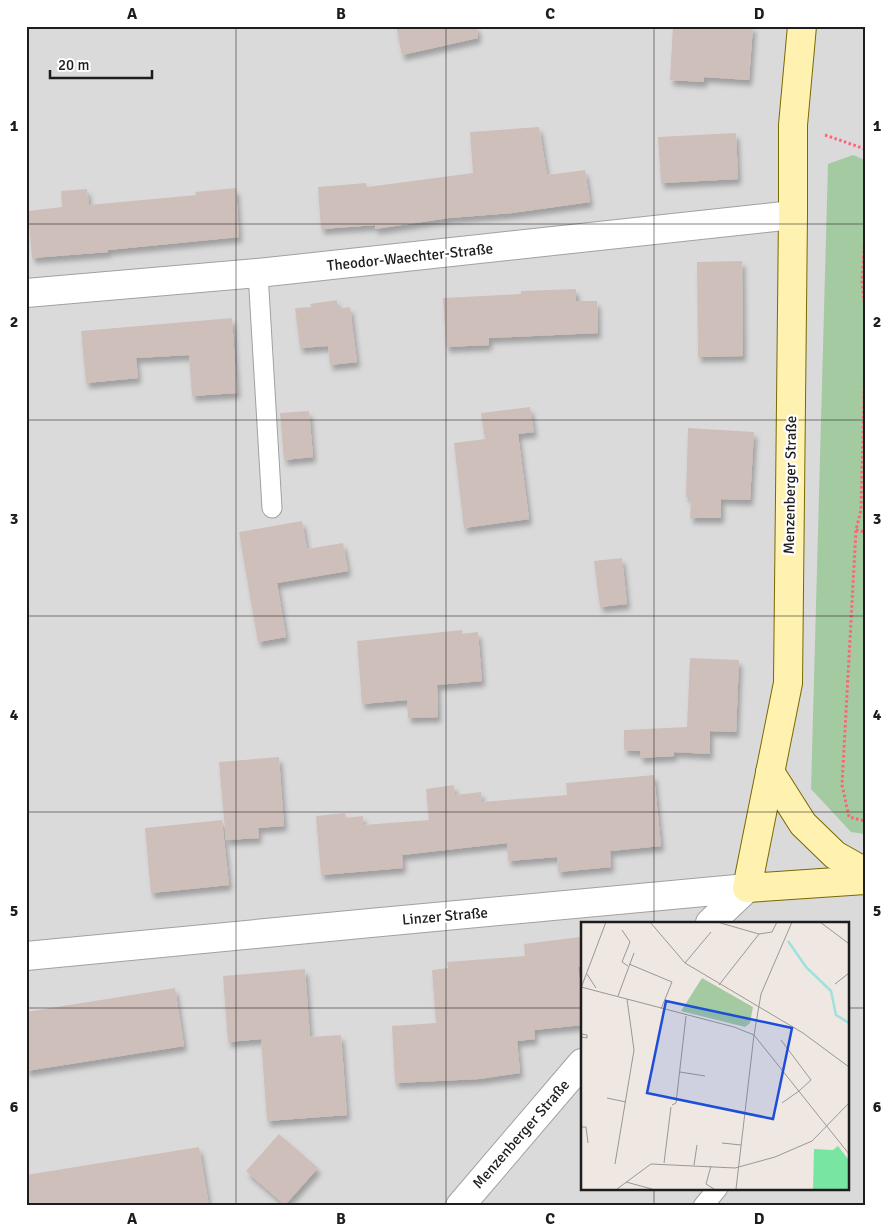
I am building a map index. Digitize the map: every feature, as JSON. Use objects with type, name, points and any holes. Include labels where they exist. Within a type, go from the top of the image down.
[{"type":"main road","name":"Menzenberger Straße","points":[[747,888],[788,683],[793,125],[802,26]]},
{"type":"main road","points":[[770,772],[803,824],[835,854],[865,872]]},
{"type":"main road","name":"Linzer Straße","points":[[747,888],[865,880]]},
{"type":"street","name":"Theodor-Waechter-Straße","points":[[26,293],[258,274],[793,214]]},
{"type":"street","points":[[711,922],[747,888]]},
{"type":"street","name":"Linzer Straße","points":[[26,956],[747,888]]},
{"type":"street","name":"Menzenberger Straße","points":[[460,1206],[581,1064]]},
{"type":"lane","points":[[258,274],[272,508]]},
{"type":"lane","points":[[702,1206],[716,1190]]},
{"type":"path","points":[[793,125],[847,141],[865,149]]},
{"type":"path","points":[[865,236],[862,281],[865,309]]},
{"type":"path","points":[[865,361],[863,500],[856,530],[842,785],[849,817],[865,821]]},
{"type":"path","points":[[856,530],[865,532]]},
{"type":"shaded area","points":[[26,26],[865,26],[865,1206],[26,1206]]},
{"type":"green space","points":[[853,155],[865,160],[865,834],[851,832],[811,789],[828,164]]},
{"type":"building","points":[[396,26],[477,26],[478,38],[402,55]]},
{"type":"building","points":[[673,26],[753,26],[749,80],[704,77],[704,82],[670,80]]},
{"type":"building","points":[[539,127],[547,175],[585,170],[590,202],[512,213],[449,218],[375,229],[375,225],[321,229],[318,187],[366,183],[367,187],[473,173],[470,132]]},
{"type":"building","points":[[736,133],[738,179],[661,183],[658,137]]},
{"type":"building","points":[[236,188],[239,237],[108,250],[108,252],[32,258],[28,211],[62,207],[61,191],[87,189],[89,205],[196,195],[195,192]]},
{"type":"building","points":[[742,261],[743,356],[698,357],[697,262]]},
{"type":"building","points":[[576,289],[576,301],[597,301],[598,333],[489,338],[489,345],[446,347],[443,298],[521,294],[521,291]]},
{"type":"building","points":[[337,300],[338,309],[350,307],[357,362],[330,365],[328,346],[300,348],[295,308],[311,307],[310,304]]},
{"type":"building","points":[[232,318],[237,393],[192,396],[189,355],[136,358],[138,378],[86,383],[81,331]]},
{"type":"building","points":[[530,407],[534,432],[518,434],[529,519],[464,528],[454,443],[485,439],[481,413]]},
{"type":"building","points":[[309,411],[313,457],[284,460],[280,413]]},
{"type":"building","points":[[688,428],[754,432],[750,500],[721,499],[721,518],[690,518],[691,498],[686,497]]},
{"type":"building","points":[[302,521],[307,549],[343,543],[348,571],[277,583],[286,637],[258,642],[239,532]]},
{"type":"building","points":[[622,558],[627,604],[600,607],[594,561]]},
{"type":"building","points":[[462,630],[462,634],[478,632],[482,681],[437,685],[438,717],[408,718],[407,700],[362,704],[357,641]]},
{"type":"building","points":[[690,658],[739,660],[736,732],[710,731],[710,754],[674,752],[674,756],[640,758],[640,751],[624,750],[624,730],[687,727]]},
{"type":"building","points":[[279,757],[284,826],[258,828],[259,838],[226,840],[219,762]]},
{"type":"building","points":[[654,775],[661,846],[610,851],[611,867],[558,872],[557,857],[508,861],[507,843],[402,855],[403,868],[321,875],[316,816],[345,813],[346,818],[363,816],[363,825],[429,820],[426,789],[454,785],[455,795],[481,792],[482,802],[567,795],[566,783]]},
{"type":"building","points":[[222,820],[229,885],[151,893],[145,828]]},
{"type":"building","points":[[580,937],[581,967],[578,967],[581,1025],[534,1030],[535,1039],[517,1041],[520,1073],[479,1079],[395,1083],[392,1026],[436,1023],[432,970],[448,968],[447,962],[525,956],[524,944]]},
{"type":"building","points":[[305,969],[310,1037],[341,1035],[347,1115],[267,1121],[261,1039],[228,1042],[223,976]]},
{"type":"building","points":[[175,988],[184,1046],[26,1071],[26,1012]]},
{"type":"building","points":[[279,1134],[318,1168],[285,1205],[246,1171]]},
{"type":"building","points":[[199,1147],[209,1206],[26,1206],[26,1175]]}]
